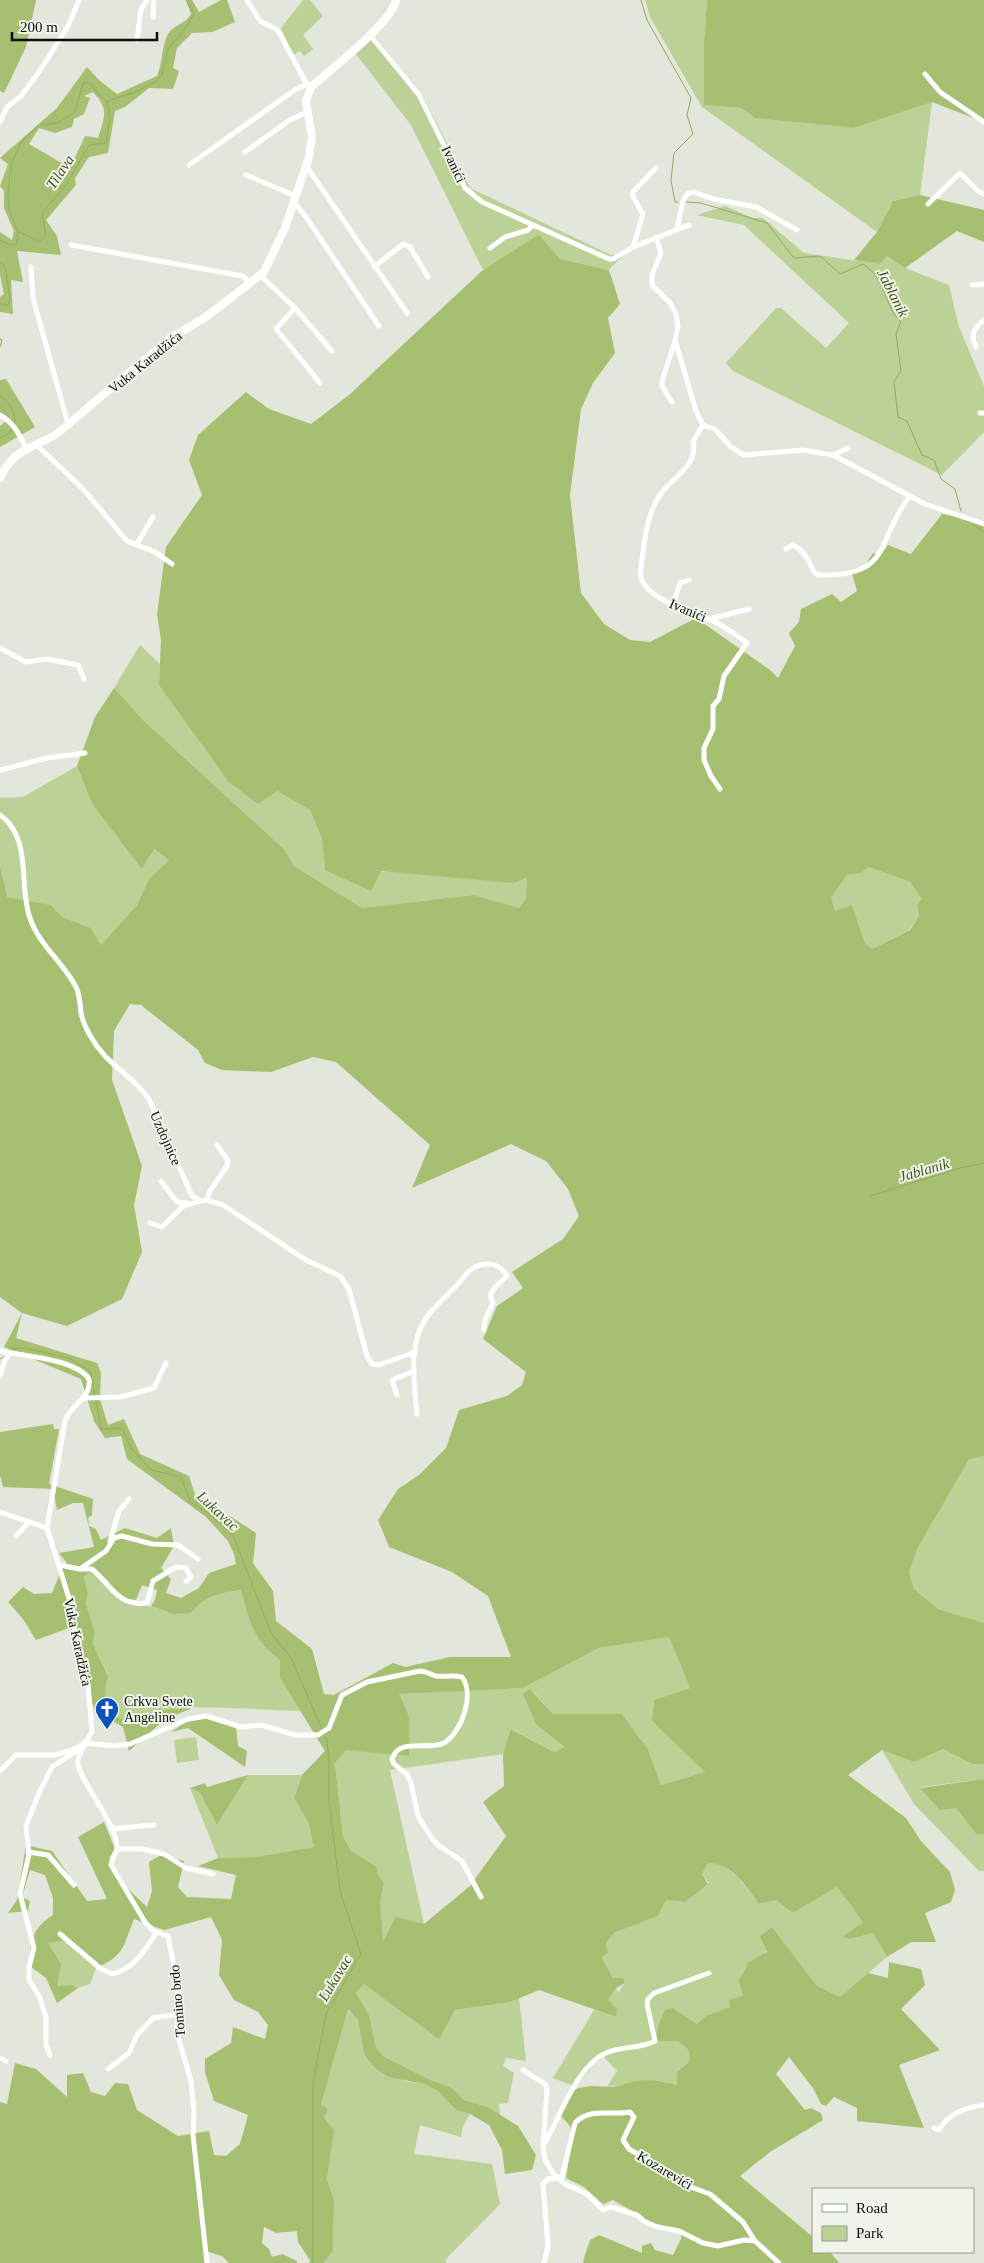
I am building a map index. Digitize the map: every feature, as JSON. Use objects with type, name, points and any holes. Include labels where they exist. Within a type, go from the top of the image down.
[{"type":"street","points":[[0,122],[7,106],[16,100],[41,70],[61,38],[79,0]]},
{"type":"street","points":[[137,40],[141,9],[148,0]]},
{"type":"street","points":[[152,17],[154,0]]},
{"type":"street","points":[[247,0],[260,21],[276,29],[280,34],[310,86]]},
{"type":"street","points":[[189,165],[296,89],[310,86],[370,35],[393,9],[396,0]]},
{"type":"street","name":"Ivanići","points":[[370,35],[419,95],[439,132],[461,182],[469,193],[482,202],[609,259],[613,259],[633,247],[656,237],[689,226]]},
{"type":"street","points":[[925,74],[940,92],[984,122]]},
{"type":"street","name":"Vuka Karadžića","points":[[0,478],[9,461],[26,448],[48,439],[169,339],[206,317],[261,276],[282,235],[307,167],[312,142],[307,112],[307,97],[310,86]]},
{"type":"street","points":[[245,152],[290,120],[307,112]]},
{"type":"street","points":[[307,167],[407,313]]},
{"type":"street","points":[[633,247],[643,214],[632,195],[656,168]]},
{"type":"street","points":[[928,204],[960,173],[978,191],[984,194]]},
{"type":"street","points":[[246,175],[295,199],[379,326]]},
{"type":"street","points":[[677,229],[683,200],[687,194],[694,192],[713,199],[756,207],[797,230]]},
{"type":"street","points":[[490,248],[505,237],[528,230],[532,226]]},
{"type":"street","points":[[656,237],[661,253],[652,275],[652,285],[673,307],[678,323],[675,340],[662,381],[662,386],[672,402]]},
{"type":"street","points":[[374,267],[403,244],[410,248],[428,277]]},
{"type":"street","points":[[71,245],[243,276],[250,285]]},
{"type":"street","points":[[31,267],[33,298],[68,424]]},
{"type":"street","points":[[261,276],[296,308],[332,351]]},
{"type":"street","points":[[972,285],[984,284]]},
{"type":"street","points":[[296,308],[276,329],[320,383]]},
{"type":"street","points":[[976,347],[973,341],[973,334],[975,328],[984,320]]},
{"type":"street","points":[[675,340],[696,411],[703,425],[715,429],[731,447],[744,455],[803,450],[833,455],[864,470],[882,483],[909,497],[940,510],[984,524]]},
{"type":"street","points":[[0,415],[14,426],[26,448]]},
{"type":"street","name":"Ivanići","points":[[703,425],[693,441],[695,448],[690,462],[654,503],[647,533],[641,579],[660,597],[673,605],[708,619],[747,642],[724,676],[719,699],[713,706],[714,729],[704,748],[704,760],[711,776],[720,789]]},
{"type":"street","points":[[37,444],[84,490],[127,541],[155,552],[172,564]]},
{"type":"street","points":[[833,455],[848,448]]},
{"type":"street","points":[[786,549],[793,546],[802,550],[814,572],[818,575],[860,570],[874,561],[902,506],[909,497]]},
{"type":"street","points":[[137,544],[153,517]]},
{"type":"street","points":[[673,605],[680,583],[689,580]]},
{"type":"street","points":[[708,619],[749,609]]},
{"type":"street","points":[[0,648],[26,662],[48,659],[78,665],[84,679]]},
{"type":"street","points":[[0,770],[47,758],[84,754]]},
{"type":"street","name":"Uzdojnice","points":[[0,815],[7,821],[18,839],[23,867],[26,908],[39,938],[76,987],[82,1016],[94,1041],[106,1057],[140,1086],[148,1098],[189,1192],[201,1201]]},
{"type":"street","points":[[208,1200],[210,1191],[227,1166],[226,1157],[217,1145]]},
{"type":"street","points":[[161,1181],[177,1202],[189,1204]]},
{"type":"street","points":[[150,1223],[162,1227],[182,1207],[201,1201],[208,1200],[222,1205],[306,1260],[340,1276],[348,1289],[367,1356],[372,1364],[379,1365],[415,1352]]},
{"type":"street","points":[[417,1414],[414,1372],[415,1352],[423,1322],[450,1295],[474,1266],[481,1264],[496,1266],[507,1276],[495,1287],[490,1296],[493,1302],[485,1320],[484,1330]]},
{"type":"street","points":[[0,1351],[80,1369],[85,1373],[90,1384],[85,1398],[68,1413],[65,1421],[47,1528],[60,1565],[80,1570],[92,1569],[104,1579],[115,1595],[136,1604],[147,1603],[153,1581],[176,1567],[186,1568],[191,1577],[186,1581]]},
{"type":"street","points":[[0,1376],[5,1360],[10,1353]]},
{"type":"street","points":[[85,1398],[121,1397],[154,1388],[166,1363]]},
{"type":"street","points":[[397,1395],[392,1380],[414,1372]]},
{"type":"street","points":[[80,1570],[106,1551],[119,1511],[128,1500]]},
{"type":"street","points":[[0,1512],[47,1528]]},
{"type":"street","points":[[16,1536],[29,1522]]},
{"type":"street","points":[[110,1541],[122,1536],[152,1544],[178,1545],[198,1558]]},
{"type":"street","name":"Vuka Karadžića","points":[[60,1565],[73,1611],[76,1643],[88,1685],[92,1732],[85,1743]]},
{"type":"street","points":[[0,1771],[16,1755],[55,1755],[75,1749],[85,1743],[115,1746],[130,1744],[188,1719],[206,1716],[242,1727],[261,1725],[295,1735],[318,1735],[329,1728],[342,1695],[367,1682],[420,1671],[428,1672],[434,1676],[452,1674],[462,1676],[466,1682],[469,1694],[466,1710],[455,1732],[446,1742],[434,1746],[405,1747],[396,1751],[392,1759],[394,1764],[407,1774],[412,1783],[418,1816],[431,1837],[438,1845],[462,1861],[481,1897]]},
{"type":"street","points":[[50,2055],[46,2045],[46,2017],[29,1980],[29,1967],[34,1948],[20,1894],[28,1852],[26,1839],[29,1816],[50,1771],[56,1764],[76,1753],[85,1743]]},
{"type":"street","name":"Tomino brdo","points":[[85,1743],[78,1764],[111,1829],[117,1849],[111,1865],[145,1922],[156,1932],[168,1936],[170,1944],[176,1970],[177,2032],[191,2081],[194,2111],[193,2135],[207,2263]]},
{"type":"street","points":[[111,1829],[154,1825]]},
{"type":"street","points":[[117,1849],[142,1849],[164,1854],[186,1868],[213,1874]]},
{"type":"street","points":[[28,1852],[48,1855],[74,1885]]},
{"type":"street","points":[[60,1934],[101,1969],[112,1974],[126,1969],[136,1961],[156,1932]]},
{"type":"street","points":[[543,2146],[555,2126],[564,2100],[598,2058],[614,2050],[654,2041],[647,2004],[650,1997],[663,1990],[709,1973]]},
{"type":"street","points":[[108,2069],[129,2053],[137,2035],[153,2018],[178,2014]]},
{"type":"street","points":[[0,2058],[6,2061]]},
{"type":"street","points":[[523,2070],[545,2084],[547,2089],[543,2146],[545,2160],[557,2177],[572,2189],[587,2194],[603,2210],[611,2206],[637,2215],[645,2222],[658,2227],[679,2231],[703,2243],[718,2246],[744,2240],[755,2241]]},
{"type":"street","points":[[934,2128],[939,2130],[944,2122],[966,2109],[984,2104]]},
{"type":"street","name":"Kozarevići","points":[[557,2177],[562,2177],[570,2138],[575,2123],[579,2119],[590,2113],[619,2115],[630,2112],[634,2117],[623,2140],[629,2150],[655,2164],[685,2185],[710,2194],[743,2222],[755,2241],[780,2263]]},
{"type":"street","points":[[544,2263],[548,2246],[543,2184],[557,2177]]},
{"type":"green space","points":[[0,0],[36,0],[26,47],[4,93],[0,91]]},
{"type":"green space","points":[[186,0],[192,0],[199,12],[221,0],[227,0],[235,22],[212,32],[192,33],[177,48],[173,68],[179,71],[173,89],[149,88],[125,107],[115,111],[108,153],[89,157],[75,178],[76,185],[46,220],[57,236],[61,255],[17,251],[23,282],[11,280],[13,314],[0,312],[0,297],[4,294],[0,275],[0,232],[12,240],[14,231],[4,208],[4,191],[0,186],[8,164],[0,158],[57,108],[87,67],[100,81],[117,94],[157,76],[168,34],[191,14]],"holes":[[[93,92],[102,103],[104,113],[98,138],[85,136],[70,168],[29,144],[39,128],[55,133],[72,127],[74,119],[84,114],[90,98],[84,96]]]},
{"type":"green space","points":[[303,0],[310,0],[323,16],[303,35],[313,49],[304,56],[300,51],[293,55],[281,28]]},
{"type":"green space","points":[[645,0],[707,0],[704,42],[704,105],[741,108],[755,118],[854,128],[932,102],[920,195],[893,201],[877,232],[702,107],[650,17]]},
{"type":"green space","points":[[707,0],[984,0],[984,122],[932,102],[854,128],[755,118],[741,108],[704,105],[704,42]]},
{"type":"green space","points":[[371,32],[423,97],[470,188],[611,255],[615,255],[631,245],[626,253],[609,270],[560,259],[539,234],[483,270],[411,125],[352,49]]},
{"type":"green space","points":[[920,195],[984,210],[984,242],[957,231],[905,268],[887,256],[880,264],[854,260],[877,232],[893,201]]},
{"type":"green space","points":[[725,206],[753,218],[763,218],[804,253],[879,264],[887,255],[905,268],[949,285],[959,327],[984,386],[984,432],[942,475],[733,371],[726,363],[776,308],[781,308],[826,348],[849,323],[744,225],[697,215]]},
{"type":"green space","points":[[539,234],[560,259],[609,270],[620,304],[608,318],[615,353],[593,383],[581,409],[570,495],[581,593],[604,624],[630,640],[650,642],[696,618],[770,670],[778,678],[795,646],[789,633],[799,622],[801,609],[832,594],[841,602],[857,591],[851,570],[864,567],[873,553],[880,556],[888,545],[911,554],[942,514],[970,519],[984,524],[984,1456],[969,1459],[918,1547],[909,1572],[914,1589],[938,1609],[984,1623],[984,1764],[972,1764],[943,1749],[914,1762],[882,1750],[848,1775],[906,1818],[921,1841],[950,1872],[955,1890],[951,1902],[925,1913],[936,1942],[911,1942],[887,1957],[873,1933],[850,1939],[842,1937],[863,1922],[837,1887],[793,1913],[776,1900],[759,1904],[731,1871],[717,1864],[708,1863],[702,1874],[708,1884],[685,1902],[666,1900],[658,1916],[614,1933],[606,1943],[608,1952],[602,1958],[613,1978],[623,1978],[625,1983],[616,1988],[608,2000],[617,2009],[616,2017],[539,1990],[510,2002],[455,2010],[439,2039],[364,1984],[356,1993],[369,2015],[376,2047],[383,2056],[426,2078],[452,2088],[464,2100],[488,2107],[518,2126],[536,2155],[532,2170],[505,2174],[502,2150],[489,2125],[470,2114],[456,2110],[438,2091],[424,2084],[389,2077],[376,2069],[364,2054],[358,2020],[348,2009],[321,2105],[328,2109],[324,2117],[334,2130],[327,2180],[334,2200],[333,2251],[323,2263],[309,2263],[310,2260],[298,2242],[297,2231],[276,2233],[264,2227],[262,2243],[269,2249],[272,2257],[282,2254],[297,2261],[297,2263],[229,2263],[222,2256],[205,2251],[208,2263],[0,2263],[0,2102],[7,2104],[15,2063],[36,2069],[67,2097],[67,2075],[83,2073],[91,2092],[105,2096],[115,2083],[128,2084],[137,2110],[178,2136],[209,2131],[214,2155],[226,2156],[240,2144],[248,2115],[214,2101],[205,2072],[205,2059],[231,2043],[233,2027],[265,2039],[268,2025],[258,2012],[234,2000],[219,1975],[222,1940],[211,1917],[164,1930],[134,1919],[125,1944],[117,1955],[96,1968],[65,1940],[48,1943],[61,1964],[57,1986],[72,1985],[78,1988],[57,2003],[46,1978],[30,1966],[33,1937],[40,1926],[53,1915],[53,1898],[45,1875],[30,1870],[22,1897],[30,1901],[28,1911],[8,1913],[17,1900],[26,1845],[52,1851],[87,1901],[107,1899],[78,1837],[104,1822],[115,1849],[109,1858],[128,1889],[147,1907],[152,1891],[149,1862],[161,1855],[184,1861],[178,1887],[187,1897],[231,1899],[236,1875],[198,1866],[218,1858],[254,1857],[314,1847],[308,1822],[294,1798],[302,1775],[325,1751],[280,1678],[280,1660],[271,1653],[253,1630],[241,1590],[213,1596],[196,1607],[191,1613],[174,1614],[151,1606],[155,1600],[157,1590],[142,1585],[136,1600],[114,1597],[108,1580],[94,1569],[84,1576],[88,1594],[86,1604],[95,1632],[93,1644],[108,1676],[105,1692],[108,1706],[112,1712],[117,1717],[125,1720],[138,1720],[164,1710],[192,1708],[164,1720],[129,1751],[123,1727],[95,1711],[69,1628],[36,1640],[23,1619],[8,1602],[23,1587],[34,1594],[52,1593],[63,1566],[67,1563],[59,1553],[94,1547],[83,1503],[73,1503],[57,1510],[53,1489],[3,1487],[0,1475],[0,1432],[53,1424],[54,1429],[59,1429],[49,1484],[93,1499],[92,1515],[88,1518],[89,1526],[96,1529],[101,1540],[125,1528],[157,1538],[171,1528],[174,1546],[161,1568],[171,1579],[166,1593],[181,1598],[199,1588],[209,1573],[236,1564],[228,1541],[206,1517],[127,1459],[121,1436],[105,1438],[94,1421],[81,1379],[4,1347],[22,1313],[0,1297],[0,865],[7,897],[51,905],[62,917],[91,928],[101,945],[137,905],[149,879],[169,860],[154,849],[142,869],[92,804],[77,766],[95,717],[114,688],[144,721],[285,850],[294,866],[362,908],[473,895],[519,908],[526,898],[527,877],[514,883],[381,871],[371,891],[325,870],[322,839],[310,810],[277,791],[258,804],[229,782],[159,685],[161,640],[157,614],[166,547],[202,495],[189,460],[198,435],[246,392],[269,409],[311,424],[349,395],[483,270]],"holes":[[[869,867],[910,882],[922,899],[917,905],[919,916],[910,930],[872,949],[865,943],[852,905],[835,911],[831,898],[847,875],[861,873]],[[130,1004],[141,1005],[198,1050],[205,1063],[222,1070],[271,1072],[313,1057],[336,1062],[430,1145],[412,1188],[511,1144],[546,1161],[568,1189],[579,1216],[563,1239],[512,1272],[523,1288],[497,1306],[483,1339],[526,1372],[522,1385],[507,1396],[459,1410],[446,1448],[419,1475],[398,1489],[378,1520],[389,1547],[452,1572],[488,1596],[511,1657],[450,1657],[405,1667],[393,1663],[334,1695],[324,1694],[312,1649],[276,1621],[273,1591],[253,1563],[256,1533],[210,1503],[197,1500],[189,1476],[140,1454],[124,1419],[108,1425],[100,1399],[101,1373],[97,1363],[16,1338],[22,1313],[67,1326],[122,1299],[142,1252],[134,1205],[142,1166],[112,1080],[114,1031]],[[669,1637],[690,1688],[654,1700],[652,1721],[705,1772],[661,1785],[648,1749],[622,1714],[553,1714],[530,1689],[523,1694],[536,1724],[565,1747],[554,1752],[511,1729],[503,1754],[504,1786],[483,1802],[506,1836],[470,1886],[424,1924],[396,1917],[383,1942],[380,1901],[384,1883],[377,1873],[377,1867],[351,1851],[343,1836],[335,1763],[346,1750],[409,1756],[409,1716],[399,1694],[523,1688],[599,1648]]]},
{"type":"green space","points":[[6,379],[35,427],[0,447],[0,426],[6,421],[0,412],[0,380]]},
{"type":"green space","points":[[140,645],[160,664],[159,685],[277,791],[310,810],[322,839],[325,870],[528,876],[526,898],[519,909],[472,895],[362,908],[294,866],[285,850],[144,721],[114,688]]},
{"type":"green space","points":[[77,766],[92,804],[142,868],[154,849],[169,860],[149,879],[137,905],[101,945],[91,928],[62,917],[51,905],[6,897],[0,865],[0,798],[23,797]]},
{"type":"green space","points":[[869,867],[910,882],[923,899],[917,905],[919,916],[909,930],[872,949],[865,943],[852,905],[835,911],[830,898],[847,875],[861,873]]},
{"type":"green space","points":[[984,1455],[984,1623],[938,1609],[914,1589],[909,1572],[918,1547],[965,1459]]},
{"type":"green space","points":[[94,1568],[108,1580],[114,1597],[181,1613],[191,1613],[196,1607],[213,1596],[241,1590],[253,1630],[271,1653],[280,1660],[280,1678],[300,1711],[185,1708],[162,1710],[130,1720],[117,1717],[106,1704],[105,1686],[108,1675],[93,1644],[95,1632],[86,1604],[88,1594],[84,1576]]},
{"type":"green space","points":[[669,1637],[690,1688],[654,1700],[652,1720],[705,1772],[661,1785],[648,1749],[622,1714],[553,1714],[531,1689],[566,1747],[554,1752],[512,1729],[503,1754],[390,1770],[424,1924],[382,1943],[380,1901],[384,1883],[376,1873],[377,1867],[351,1851],[343,1836],[335,1763],[346,1750],[409,1716],[398,1694],[523,1688],[599,1648]]},
{"type":"green space","points":[[211,1718],[236,1727],[238,1746],[247,1751],[245,1767],[188,1728],[171,1732],[186,1722]]},
{"type":"green space","points":[[196,1737],[199,1760],[177,1763],[174,1740]]},
{"type":"green space","points":[[943,1749],[972,1764],[984,1764],[984,1779],[920,1787],[956,1808],[977,1835],[984,1834],[984,1871],[979,1871],[914,1804],[882,1750],[914,1762]]},
{"type":"green space","points":[[248,1775],[302,1775],[294,1798],[308,1822],[314,1847],[254,1857],[218,1858],[190,1788],[200,1793],[217,1825]]},
{"type":"green space","points":[[248,1775],[217,1825],[200,1793],[190,1788],[205,1783],[207,1787]]},
{"type":"green space","points":[[984,1779],[984,1834],[977,1835],[956,1808],[940,1810],[920,1788]]},
{"type":"green space","points":[[708,1863],[720,1863],[737,1876],[759,1904],[776,1900],[793,1913],[837,1887],[863,1922],[843,1937],[850,1939],[873,1933],[887,1957],[840,1997],[817,1986],[772,1927],[767,1948],[753,1981],[747,1991],[732,2006],[710,2015],[697,2024],[673,2008],[678,2041],[689,2049],[689,2062],[677,2072],[677,2085],[654,2080],[607,2087],[617,2071],[604,2057],[595,2063],[576,2087],[553,2078],[594,2010],[616,2017],[616,2009],[608,2000],[616,1988],[618,1993],[625,1983],[613,1978],[602,1958],[608,1952],[606,1943],[614,1933],[658,1916],[666,1900],[685,1902],[709,1883],[702,1874]]},
{"type":"green space","points":[[772,1927],[817,1986],[840,1997],[868,1973],[888,1978],[889,1962],[921,1969],[925,1985],[901,2009],[940,2050],[899,2065],[924,2128],[857,2121],[857,2108],[834,2097],[826,2106],[821,2104],[813,2088],[789,2057],[776,2074],[805,2110],[811,2108],[821,2113],[823,2120],[770,2152],[740,2176],[812,2236],[812,2253],[831,2253],[839,2263],[584,2263],[590,2240],[599,2235],[642,2253],[642,2246],[651,2243],[655,2250],[673,2255],[681,2239],[681,2229],[658,2226],[613,2200],[603,2204],[584,2187],[566,2178],[573,2135],[570,2126],[560,2115],[569,2094],[578,2088],[592,2086],[613,2087],[636,2081],[654,2080],[677,2085],[677,2072],[689,2062],[689,2050],[678,2041],[656,2041],[658,2026],[665,2010],[673,2008],[697,2024],[706,2016],[730,2007],[729,2000],[743,1996],[739,1980],[749,1962],[767,1952],[760,1936]]},
{"type":"green space","points":[[62,1939],[96,1968],[90,1984],[78,1988],[72,1985],[57,1986],[48,1943]]},
{"type":"green space","points":[[364,1984],[397,2007],[455,2010],[510,2002],[519,1998],[526,2061],[506,2058],[503,2066],[514,2073],[508,2103],[499,2104],[500,2116],[488,2107],[464,2100],[452,2088],[426,2078],[383,2056],[376,2047],[369,2015],[356,1993]]},
{"type":"green space","points":[[348,2009],[358,2020],[364,2054],[405,2081],[424,2084],[438,2091],[456,2110],[470,2114],[462,2129],[461,2137],[420,2125],[414,2154],[492,2164],[500,2204],[445,2260],[447,2263],[323,2263],[333,2251],[334,2200],[327,2180],[334,2130],[324,2117],[321,2105]]},
{"type":"waterway","name":"Tilava","points":[[0,240],[11,245],[16,244],[18,238],[17,231],[40,242],[46,236],[42,213],[66,185],[89,145],[106,143],[110,118],[107,101],[135,92],[155,82],[162,75],[168,49],[184,30],[194,14],[186,0]]},
{"type":"waterway","name":"Jablanik","points":[[641,0],[647,20],[691,98],[687,115],[693,134],[674,153],[671,180],[675,202],[678,202]]},
{"type":"waterway","name":"Tilava","points":[[17,230],[9,210],[8,194],[11,165],[21,142],[39,125],[58,123],[75,112],[83,83],[90,83],[106,101]]},
{"type":"waterway","name":"Jablanik","points":[[686,202],[701,203],[767,223],[794,258],[820,256],[840,274],[863,264],[871,270],[877,277],[891,308],[901,322],[896,334],[901,371],[894,382],[898,417],[907,421],[922,455],[934,460],[941,479],[955,489],[961,511]]},
{"type":"waterway","name":"Tilava","points":[[0,262],[5,266],[10,300],[8,305],[0,304]]},
{"type":"waterway","name":"Tilava","points":[[0,339],[2,340],[0,347]]},
{"type":"waterway","name":"Tilava","points":[[0,396],[12,408],[14,424]]},
{"type":"waterway","name":"Tilava","points":[[0,438],[8,434],[13,428]]},
{"type":"waterway","name":"Jablanik","points":[[968,521],[984,532]]},
{"type":"waterway","name":"Jablanik","points":[[870,1196],[960,1168],[984,1163]]},
{"type":"waterway","name":"Lukavac","points":[[10,1349],[24,1348],[69,1358],[91,1372],[95,1396]]},
{"type":"waterway","name":"Lukavac","points":[[0,1359],[5,1356]]},
{"type":"waterway","name":"Lukavac","points":[[96,1400],[101,1429],[122,1428],[131,1448],[151,1470],[181,1477],[190,1502],[208,1513],[233,1535],[271,1633],[291,1658],[322,1729]]},
{"type":"waterway","name":"Lukavac","points":[[313,2263],[313,2083],[326,2014],[361,1954],[340,1891],[329,1801],[329,1756],[326,1737]]},
{"type":"place","name":"Crkva Svete Angeline","points":[[107,1730]]}]
